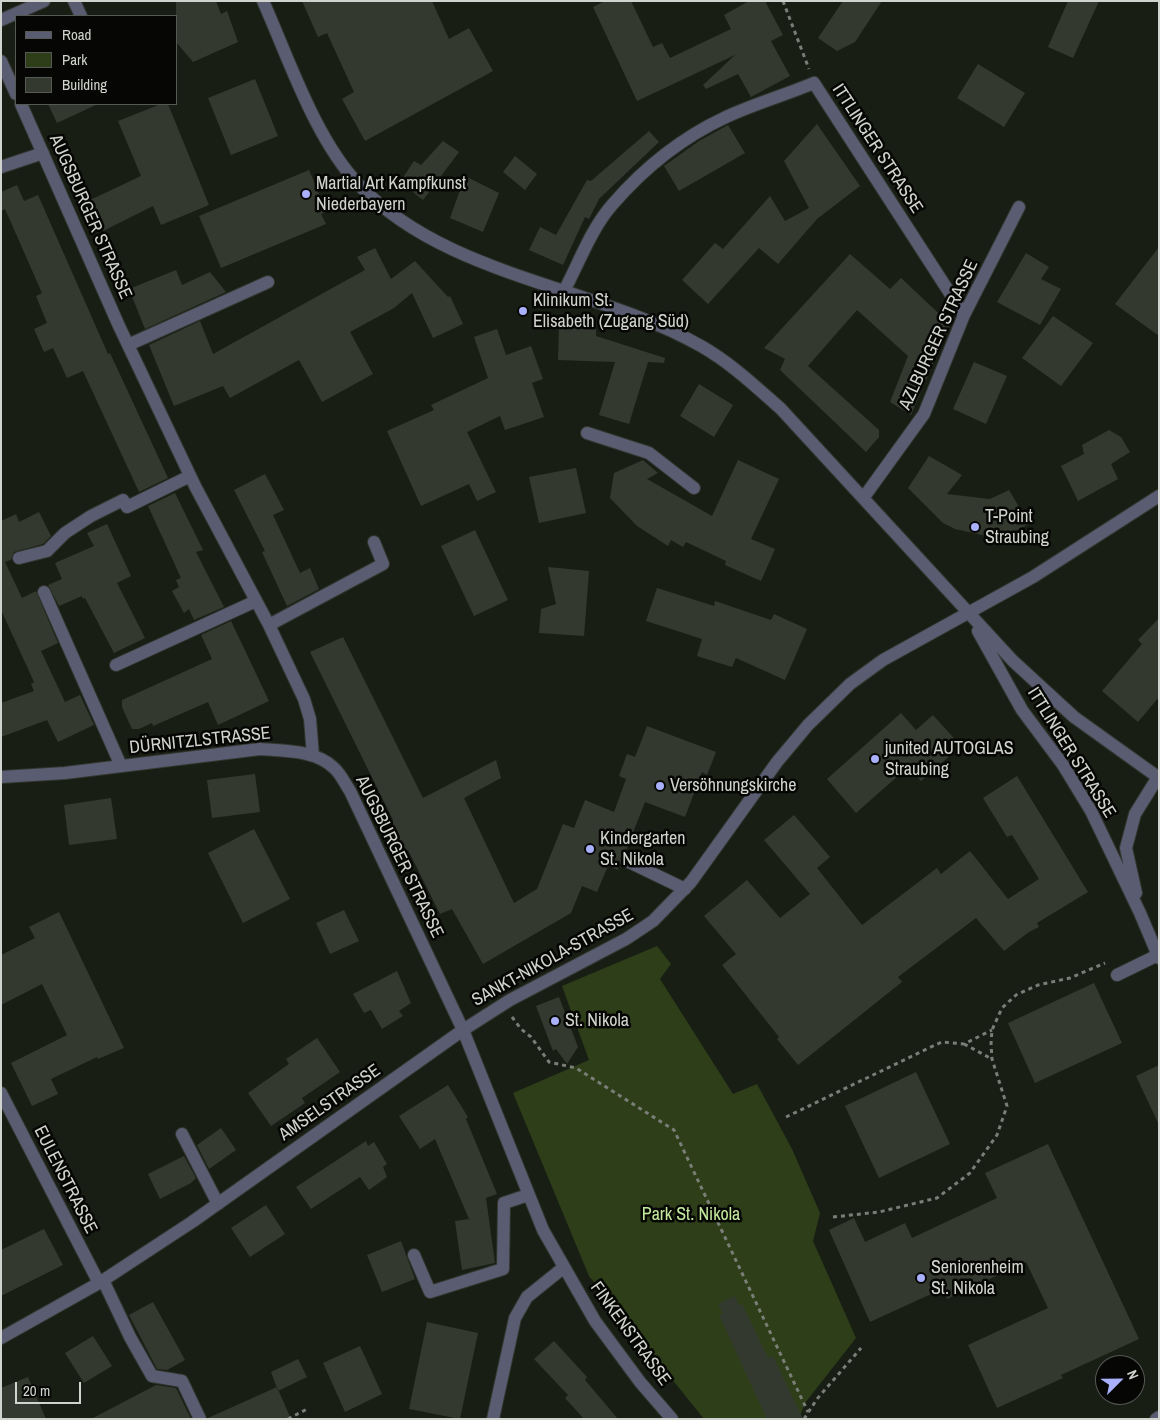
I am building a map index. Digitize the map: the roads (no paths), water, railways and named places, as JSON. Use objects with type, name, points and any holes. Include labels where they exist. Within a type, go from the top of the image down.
[{"type":"street","points":[[1,20],[44,1]]},
{"type":"street","points":[[74,1],[81,15]]},
{"type":"street","name":"ITTLINGER STRASSE","points":[[263,1],[325,137],[342,165],[359,185],[394,216],[444,245],[506,271],[660,327],[701,346],[740,372],[781,409],[864,497],[1013,662],[1074,717],[1158,778],[1135,814],[1126,848],[1140,913]]},
{"type":"street","points":[[1,61],[15,92]]},
{"type":"street","name":"ITTLINGER STRASSE","points":[[564,291],[612,205],[658,160],[692,135],[726,118],[814,83],[964,315]]},
{"type":"street","name":"AUGSBURGER STRASSE","points":[[21,105],[128,345],[190,476],[269,625],[304,699],[310,719],[313,756],[335,768],[350,791],[463,1030]]},
{"type":"street","points":[[1,167],[43,153]]},
{"type":"street","name":"AZLBURGER STRASSE","points":[[864,497],[924,414],[964,315],[1020,207]]},
{"type":"street","points":[[128,345],[268,282]]},
{"type":"street","points":[[587,433],[649,453],[694,488]]},
{"type":"street","points":[[19,558],[47,551],[65,533],[91,516],[123,500],[127,507],[190,476]]},
{"type":"street","name":"SANKT-NIKOLA-STRASSE","points":[[563,1268],[542,1230],[463,1030],[503,1004],[626,939],[653,921],[685,889],[777,762],[808,725],[850,684],[883,660],[1033,577],[1159,496]]},
{"type":"street","points":[[269,625],[383,564],[374,542]]},
{"type":"street","name":"DÜRNITZLSTRASSE","points":[[44,592],[121,766]]},
{"type":"street","points":[[116,665],[256,601]]},
{"type":"street","name":"ITTLINGER STRASSE","points":[[968,614],[1022,710],[1063,765],[1091,811],[1140,913],[1158,957]]},
{"type":"street","name":"DÜRNITZLSTRASSE","points":[[1,777],[65,773],[260,749],[289,751],[313,756]]},
{"type":"street","points":[[627,861],[685,889]]},
{"type":"street","points":[[1117,975],[1158,957]]},
{"type":"street","name":"AMSELSTRASSE","points":[[1,1338],[101,1281],[218,1204],[463,1030]]},
{"type":"street","name":"EULENSTRASSE","points":[[1,1093],[101,1281]]},
{"type":"street","points":[[182,1134],[218,1204]]},
{"type":"street","points":[[414,1255],[430,1292],[503,1269],[504,1203],[528,1195]]},
{"type":"street","points":[[493,1419],[515,1318],[527,1297],[563,1268]]},
{"type":"street","name":"FINKENSTRASSE","points":[[563,1268],[594,1321],[640,1382],[672,1419]]},
{"type":"street","points":[[101,1281],[152,1376],[182,1381],[200,1419]]},
{"type":"place","name":"Martial Art Kampfkunst Niederbayern","points":[[306,194]]},
{"type":"place","name":"Klinikum St. Elisabeth (Zugang Süd)","points":[[523,311]]},
{"type":"place","name":"T-Point Straubing","points":[[975,527]]},
{"type":"place","name":"junited AUTOGLAS Straubing","points":[[875,759]]},
{"type":"place","name":"Versöhnungskirche","points":[[660,786]]},
{"type":"place","name":"Kindergarten St. Nikola","points":[[590,849]]},
{"type":"place","name":"St. Nikola","points":[[555,1021]]},
{"type":"place","name":"Seniorenheim St. Nikola","points":[[921,1278]]},
{"type":"park label","name":"Park St. Nikola","points":[[691,1215]]}]
